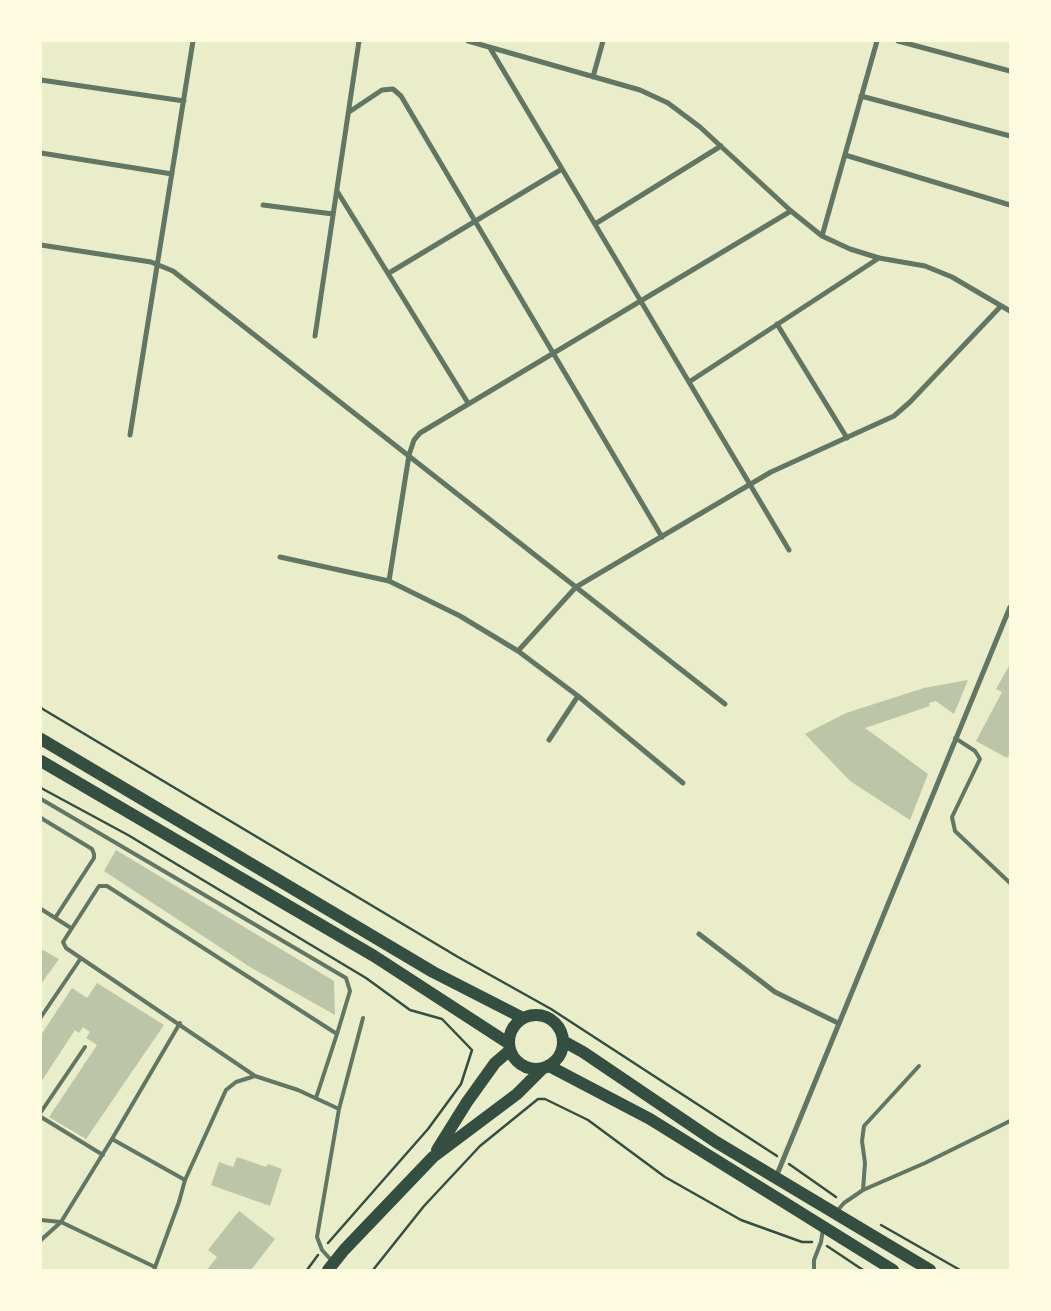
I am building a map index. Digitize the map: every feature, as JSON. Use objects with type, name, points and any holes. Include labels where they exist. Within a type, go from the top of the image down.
[{"type":"highway","points":[[41,739],[433,972],[523,1018]]},
{"type":"highway","points":[[41,761],[374,956],[508,1047],[524,1067],[531,1069],[546,1067],[650,1119],[720,1161],[823,1229],[892,1270]]},
{"type":"highway","points":[[331,1266],[433,1157],[517,1094],[546,1067],[556,1061],[562,1052],[563,1041],[558,1026],[546,1016],[530,1015],[514,1025],[508,1047],[467,1102],[433,1157]]},
{"type":"highway","points":[[563,1041],[584,1052],[681,1119],[930,1270]]},
{"type":"street","points":[[130,435],[193,41]]},
{"type":"street","points":[[315,336],[359,41]]},
{"type":"street","points":[[468,41],[640,90],[668,103],[721,146],[791,211],[822,236],[850,249],[880,258],[924,266],[952,277],[1010,311]]},
{"type":"street","points":[[593,77],[603,41]]},
{"type":"street","points":[[822,236],[877,41]]},
{"type":"street","points":[[898,41],[1010,71]]},
{"type":"street","points":[[490,48],[789,550]]},
{"type":"street","points":[[41,80],[184,101]]},
{"type":"street","points":[[349,112],[382,90],[387,88],[398,92],[662,537]]},
{"type":"street","points":[[861,96],[1010,136]]},
{"type":"street","points":[[595,224],[721,146]]},
{"type":"street","points":[[41,153],[172,174]]},
{"type":"street","points":[[845,155],[1010,205]]},
{"type":"street","points":[[389,274],[562,169]]},
{"type":"street","points":[[337,191],[468,403]]},
{"type":"street","points":[[263,206],[334,214]]},
{"type":"street","points":[[390,581],[409,456],[414,440],[420,433],[791,211]]},
{"type":"street","points":[[41,245],[157,264],[185,280],[725,704]]},
{"type":"street","points":[[689,382],[880,258]]},
{"type":"street","points":[[518,651],[576,587],[772,472],[894,416],[910,402],[1001,306]]},
{"type":"street","points":[[778,324],[847,438]]},
{"type":"street","points":[[280,557],[390,581],[460,616],[518,651],[578,696],[683,783]]},
{"type":"street","points":[[776,1177],[1010,607]]},
{"type":"street","points":[[550,740],[578,696]]},
{"type":"street","points":[[699,934],[775,992],[838,1023]]},
{"type":"lane","points":[[956,738],[975,751],[980,759],[952,817],[955,831],[1010,882]]},
{"type":"lane","points":[[41,799],[346,978],[350,991],[316,1098]]},
{"type":"lane","points":[[41,818],[92,849],[94,854],[94,858],[55,918]]},
{"type":"lane","points":[[337,1034],[107,886],[99,886],[63,942],[64,945],[81,958],[180,1023],[255,1076],[316,1098],[339,1109]]},
{"type":"lane","points":[[41,909],[72,928]]},
{"type":"lane","points":[[41,1017],[81,958]]},
{"type":"lane","points":[[331,1266],[317,1237],[339,1109],[363,1018]]},
{"type":"lane","points":[[41,1240],[61,1222],[103,1155],[180,1023]]},
{"type":"lane","points":[[41,1112],[85,1047]]},
{"type":"lane","points":[[863,1190],[865,1164],[862,1141],[864,1126],[919,1066]]},
{"type":"lane","points":[[41,1220],[61,1222],[155,1269],[185,1180],[226,1090],[236,1082],[255,1076]]},
{"type":"lane","points":[[41,1117],[103,1155]]},
{"type":"lane","points":[[835,1213],[844,1203],[863,1190],[925,1163],[1010,1121]]},
{"type":"lane","points":[[112,1139],[185,1180]]},
{"type":"lane","points":[[814,1270],[814,1260],[821,1242],[823,1229]]},
{"type":"path","points":[[41,708],[458,957],[551,1009],[783,1160],[844,1203]]},
{"type":"path","points":[[41,788],[128,835],[366,978],[410,1010],[442,1019],[472,1050],[461,1084],[428,1129],[322,1250],[307,1270]]},
{"type":"path","points":[[374,1270],[424,1206],[480,1146],[538,1099],[545,1099],[588,1120],[665,1176],[741,1220],[802,1242],[821,1242],[864,1270]]},
{"type":"path","points":[[877,1222],[960,1270]]},
{"type":"building","points":[[1010,664],[1010,753],[1007,758],[976,741],[1002,692],[996,689]]},
{"type":"building","points":[[968,680],[954,714],[936,701],[929,703],[930,706],[865,728],[928,774],[910,820],[850,781],[805,734],[846,713],[924,688]]},
{"type":"building","points":[[116,850],[334,981],[335,1015],[250,967],[104,871]]},
{"type":"building","points":[[41,949],[59,959],[41,984]]},
{"type":"building","points":[[97,983],[164,1025],[86,1139],[49,1117],[97,1045],[86,1038],[90,1032],[83,1027],[79,1033],[75,1030],[41,1082],[41,1035],[72,988],[87,998]]},
{"type":"building","points":[[237,1157],[266,1167],[268,1164],[282,1169],[270,1206],[211,1185],[219,1162],[233,1167]]},
{"type":"building","points":[[239,1211],[275,1239],[251,1270],[207,1270],[217,1257],[208,1250]]}]
